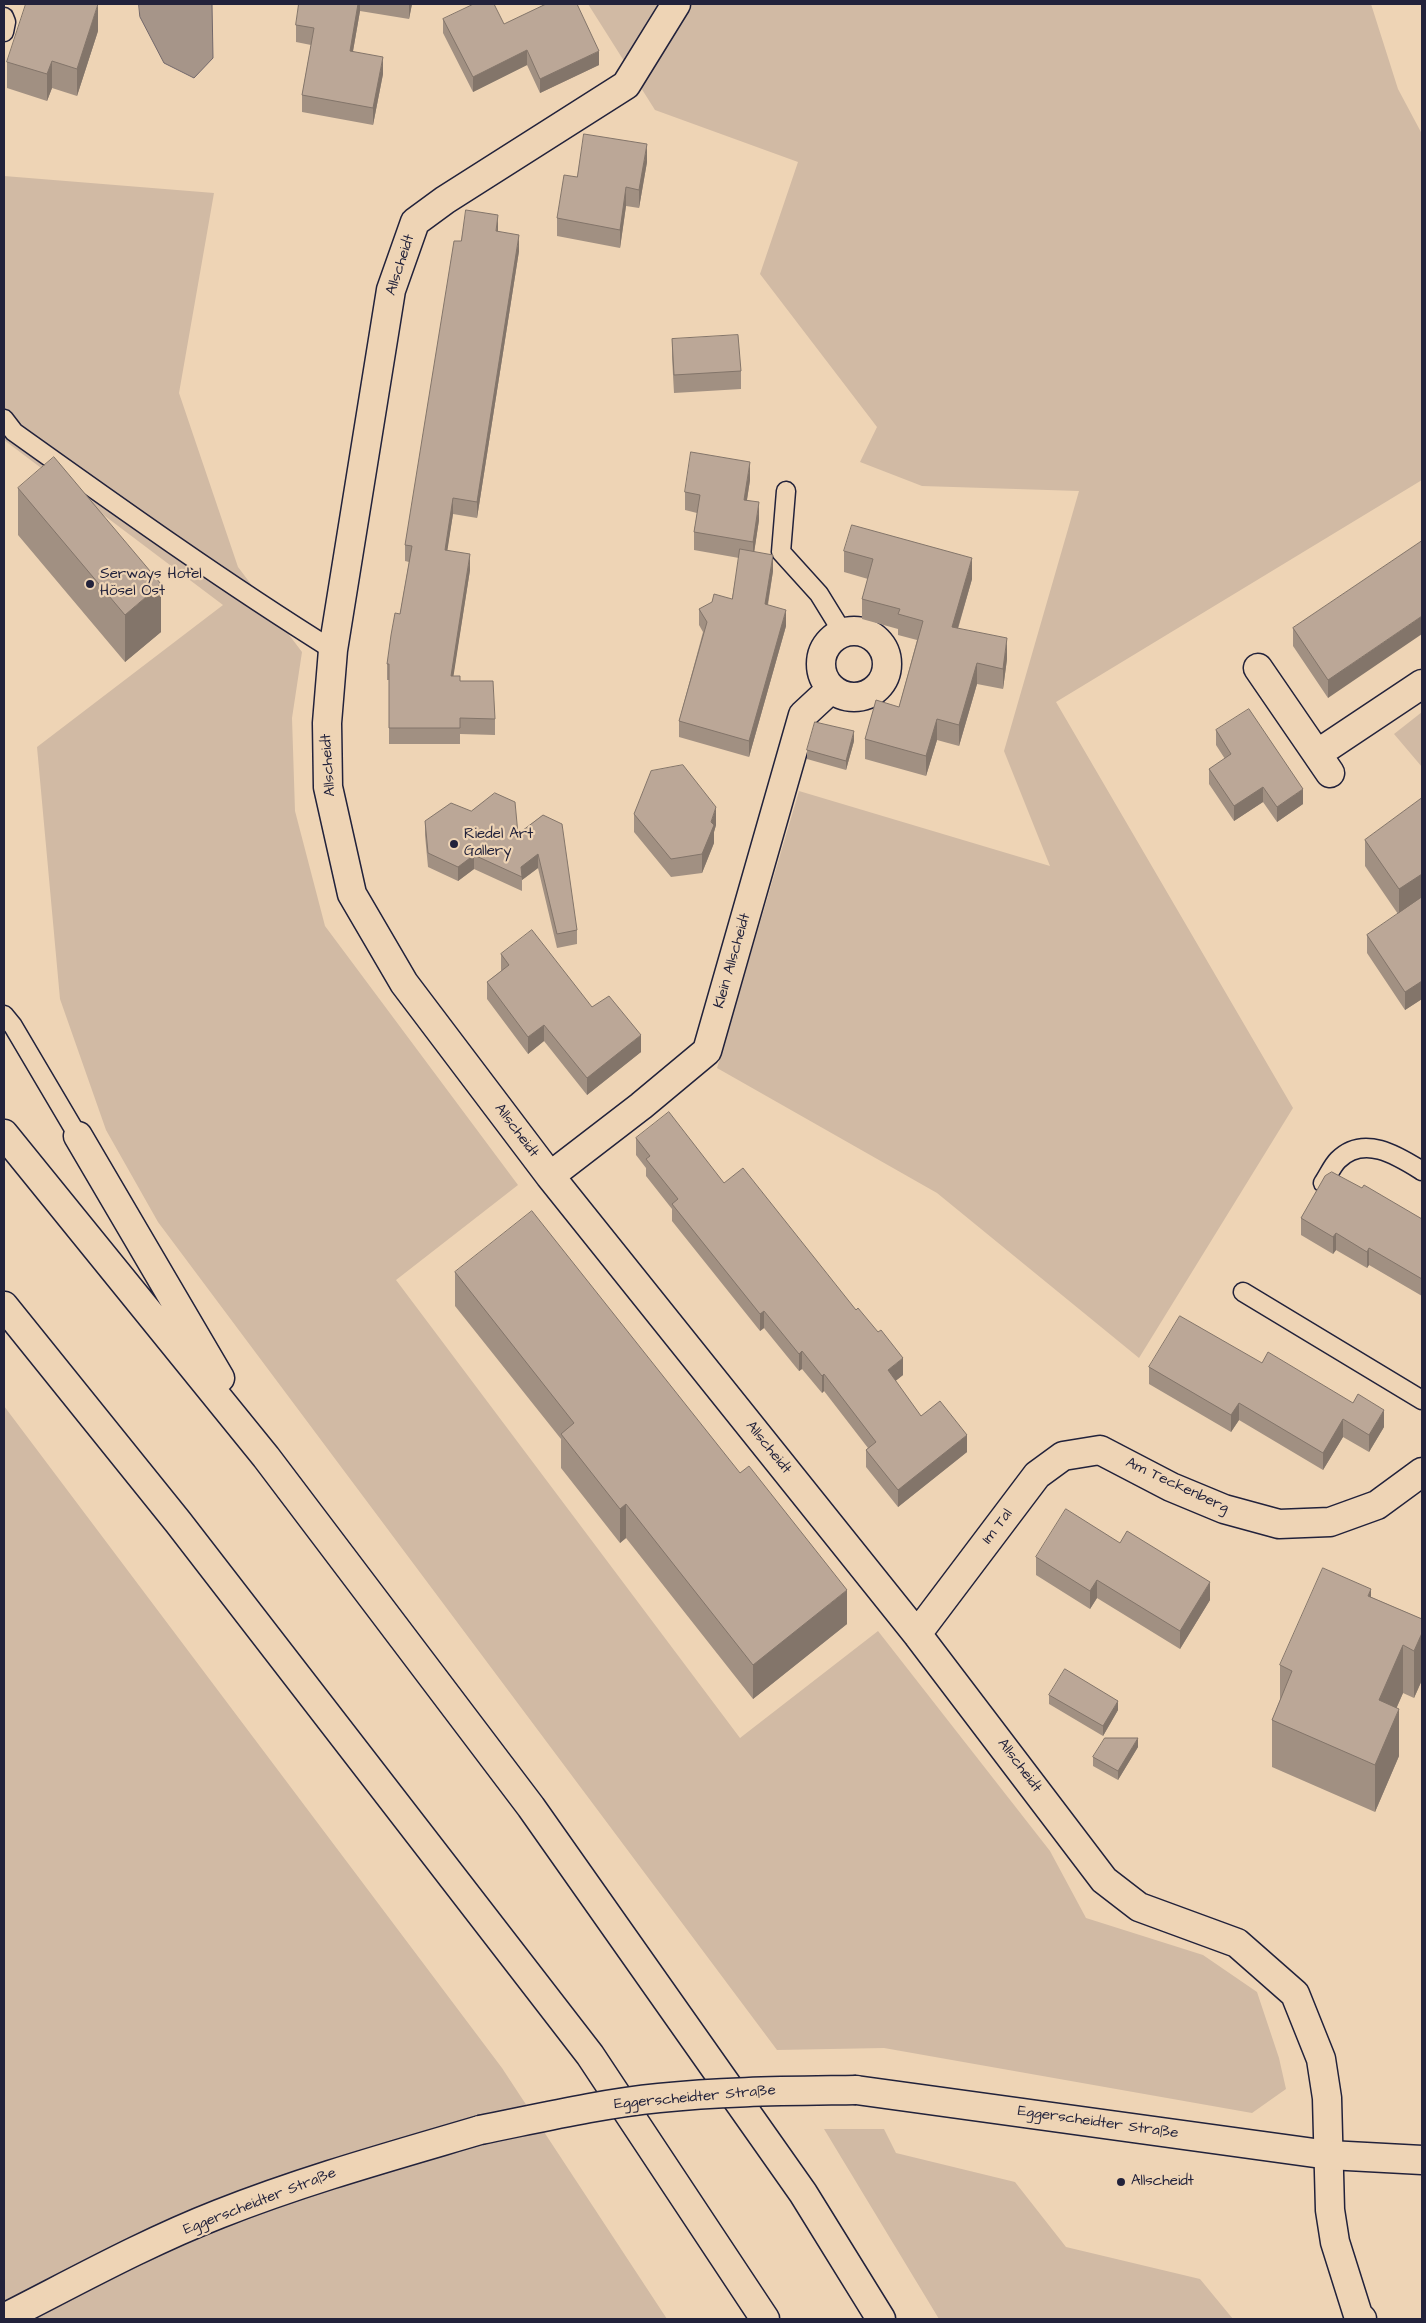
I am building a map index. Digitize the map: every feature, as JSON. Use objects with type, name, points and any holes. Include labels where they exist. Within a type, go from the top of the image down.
[{"type":"main road","name":"Allscheidt","points":[[676,4],[626,85],[445,200],[415,222],[391,290],[368,423],[333,650],[327,723],[328,787],[352,894],[404,983],[550,1176],[917,1634],[1104,1880],[1139,1907],[1237,1943],[1295,1994],[1321,2058],[1327,2098],[1330,2210],[1335,2242],[1358,2315],[1362,2319]]},
{"type":"main road","points":[[860,631],[874,637],[885,652],[887,671],[882,684],[871,693],[855,698],[838,694],[823,679],[820,668],[821,657],[829,641],[843,633],[860,631]]},
{"type":"main road","points":[[1258,668],[1324,763],[1422,684]]},
{"type":"main road","name":"Klein Allscheidt","points":[[550,1176],[656,1094],[707,1051],[803,715],[831,689]]},
{"type":"main road","points":[[4,1134],[266,1457],[531,1807],[803,2193],[880,2319]]},
{"type":"main road","points":[[78,1136],[266,1457]]},
{"type":"main road","points":[[4,1306],[178,1522],[590,2055],[764,2319]]},
{"type":"main road","name":"Im Tal","points":[[917,1634],[1038,1475],[1063,1456],[1100,1450]]},
{"type":"main road","name":"Am Teckenberg","points":[[1100,1450],[1171,1487],[1224,1509],[1279,1524],[1330,1522],[1377,1505],[1422,1472]]},
{"type":"main road","name":"Eggerscheidter Straße","points":[[4,2318],[130,2254],[218,2214],[309,2180],[480,2130],[575,2110],[659,2098],[750,2091],[856,2090],[1329,2155],[1422,2160]]},
{"type":"lane","points":[[4,17],[6,22],[4,32]]},
{"type":"lane","points":[[4,419],[14,432],[157,534],[245,595],[333,650]]},
{"type":"lane","points":[[786,492],[781,552],[819,594],[843,633]]},
{"type":"lane","points":[[4,1015],[13,1026],[78,1136]]},
{"type":"lane","points":[[1323,1183],[1338,1160],[1359,1148],[1386,1150],[1422,1171]]},
{"type":"lane","points":[[1243,1292],[1422,1400]]},
{"type":"shaded area","points":[[139,4],[212,4],[213,58],[194,78],[164,63],[140,17]]},
{"type":"shaded area","points":[[588,4],[1371,4],[1398,89],[1422,134],[1422,480],[1056,702],[1293,1108],[1139,1358],[937,1193],[717,1068],[799,791],[1050,866],[1004,751],[1079,491],[922,486],[860,462],[877,427],[760,274],[798,162],[655,110]]},
{"type":"shaded area","points":[[4,176],[214,193],[179,393],[238,567],[302,652],[292,718],[295,811],[325,926],[518,1185],[396,1280],[740,1738],[878,1631],[1050,1851],[1086,1918],[1203,1955],[1257,1992],[1279,2058],[1286,2089],[1252,2113],[884,2048],[777,2050],[158,1222],[106,1130],[60,999],[37,747],[223,605],[4,440]]},
{"type":"shaded area","points":[[1422,712],[1422,767],[1394,734]]},
{"type":"shaded area","points":[[4,1406],[502,2068],[667,2319],[4,2319]]},
{"type":"shaded area","points":[[824,2129],[884,2129],[896,2153],[1015,2182],[1066,2247],[1200,2279],[1233,2319],[939,2319]]},
{"type":"building","points":[[26,4],[98,4],[77,69],[52,61],[47,74],[7,62]]},
{"type":"building","points":[[299,4],[358,4],[350,51],[383,57],[373,108],[302,95],[314,28],[296,25]]},
{"type":"building","points":[[474,4],[494,4],[504,24],[546,4],[577,4],[599,51],[540,79],[527,50],[473,77],[443,19]]},
{"type":"building","points":[[584,134],[647,144],[639,190],[626,187],[620,230],[557,218],[564,175],[577,177]]},
{"type":"building","points":[[466,210],[498,215],[496,231],[519,235],[477,502],[453,498],[445,550],[470,554],[451,676],[460,676],[460,681],[493,681],[495,719],[460,718],[460,728],[389,728],[389,664],[387,664],[391,635],[395,613],[400,614],[412,546],[405,545],[454,241],[461,241]]},
{"type":"building","points":[[738,335],[741,371],[674,375],[672,339]]},
{"type":"building","points":[[691,452],[750,462],[744,500],[759,502],[753,542],[694,532],[700,495],[685,492]]},
{"type":"building","points":[[54,457],[161,584],[125,615],[18,488]]},
{"type":"building","points":[[852,525],[972,558],[952,627],[1007,638],[1003,669],[977,663],[959,725],[937,719],[926,756],[865,739],[876,700],[899,707],[923,621],[898,614],[900,609],[862,599],[873,559],[844,551]]},
{"type":"building","points":[[1422,541],[1422,616],[1328,680],[1293,628]]},
{"type":"building","points":[[740,549],[773,555],[765,604],[786,610],[749,741],[679,721],[707,622],[699,609],[712,602],[714,594],[732,599]]},
{"type":"building","points":[[1249,709],[1303,789],[1277,807],[1263,787],[1234,806],[1209,769],[1231,754],[1216,730]]},
{"type":"building","points":[[815,722],[854,731],[846,761],[807,750]]},
{"type":"building","points":[[683,765],[716,807],[711,822],[714,825],[702,854],[671,859],[634,814],[651,771]]},
{"type":"building","points":[[495,793],[515,802],[518,834],[543,815],[562,824],[577,930],[557,934],[538,854],[521,867],[522,877],[474,855],[458,867],[428,853],[425,821],[451,803],[471,811]]},
{"type":"building","points":[[1422,798],[1422,874],[1399,889],[1365,840]]},
{"type":"building","points":[[1422,897],[1422,981],[1405,992],[1367,935]]},
{"type":"building","points":[[532,930],[592,1007],[609,996],[641,1035],[587,1078],[544,1025],[528,1037],[487,982],[509,965],[501,954]]},
{"type":"building","points":[[669,1112],[724,1183],[743,1168],[856,1310],[858,1308],[878,1332],[881,1330],[903,1358],[888,1370],[921,1416],[940,1401],[967,1435],[898,1490],[866,1450],[876,1442],[824,1374],[822,1376],[802,1351],[799,1354],[764,1311],[760,1314],[672,1204],[678,1199],[646,1159],[650,1156],[636,1138]]},
{"type":"building","points":[[1332,1172],[1362,1188],[1364,1185],[1422,1219],[1422,1279],[1369,1248],[1367,1252],[1336,1233],[1333,1237],[1301,1218],[1325,1176]]},
{"type":"building","points":[[532,1211],[740,1473],[749,1466],[847,1590],[753,1665],[626,1504],[620,1509],[561,1434],[574,1423],[455,1272]]},
{"type":"building","points":[[1180,1316],[1262,1363],[1268,1352],[1353,1403],[1358,1394],[1384,1410],[1369,1435],[1343,1419],[1323,1453],[1239,1403],[1231,1415],[1149,1367]]},
{"type":"building","points":[[1066,1509],[1120,1543],[1127,1531],[1210,1582],[1180,1631],[1097,1580],[1090,1591],[1036,1557]]},
{"type":"building","points":[[1323,1568],[1371,1589],[1368,1596],[1422,1619],[1422,1633],[1414,1651],[1403,1645],[1379,1700],[1399,1709],[1375,1765],[1272,1720],[1292,1671],[1280,1665]]},
{"type":"building","points":[[1065,1669],[1118,1701],[1103,1726],[1049,1695]]},
{"type":"building","points":[[1105,1738],[1138,1738],[1118,1771],[1093,1757]]},
{"type":"place","name":"Serways Hotel Hösel Ost","points":[[90,584]]},
{"type":"place","name":"Riedel Art Gallery","points":[[454,844]]},
{"type":"place","name":"Allscheidt","points":[[1121,2182]]}]
